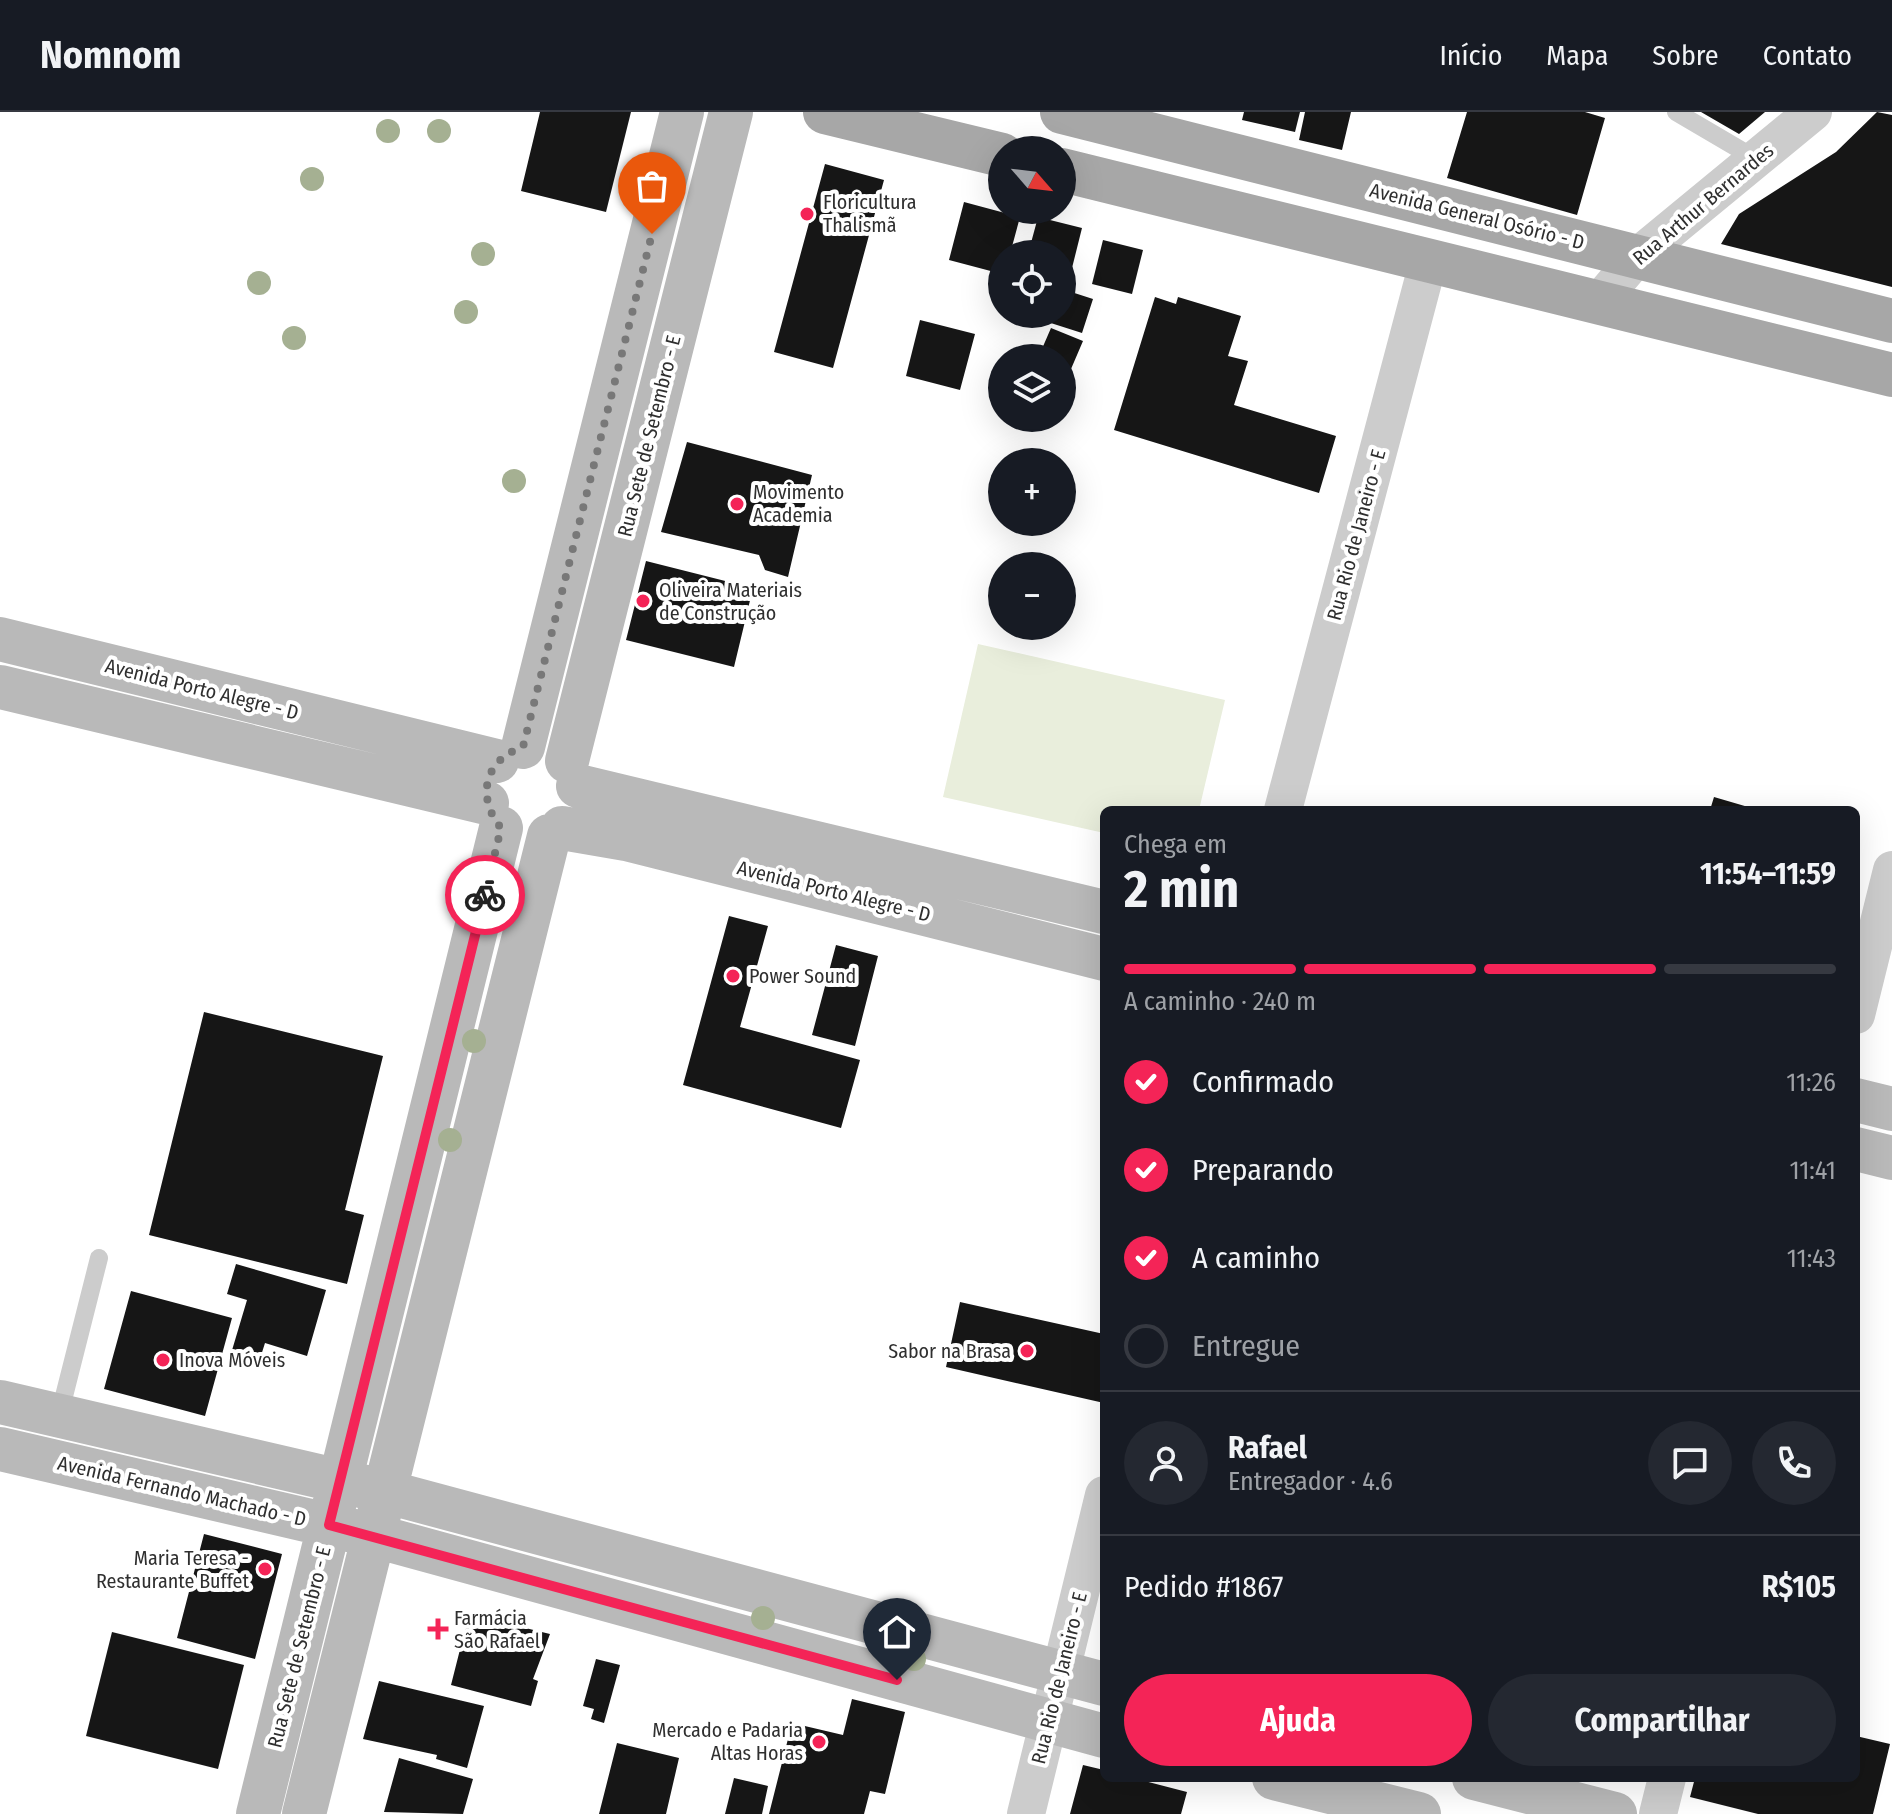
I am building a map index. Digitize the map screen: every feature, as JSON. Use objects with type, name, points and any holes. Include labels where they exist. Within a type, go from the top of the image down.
[{"type":"main road","points":[[825,112],[988,152]]},
{"type":"main road","name":"Avenida General Osório - D","points":[[1062,112],[1892,321]]},
{"type":"main road","points":[[1076,173],[1892,375]]},
{"type":"street","points":[[494,816],[485,788],[510,754],[682,112]]},
{"type":"street","name":"Rua Sete de Setembro - E","points":[[572,773],[731,112]]},
{"type":"street","name":"Rua Arthur Bernardes","points":[[1599,302],[1637,257],[1813,112]]},
{"type":"street","name":"Rua Rio de Janeiro - E","points":[[1284,806],[1429,259]]},
{"type":"street","name":"Avenida Porto Alegre - D","points":[[0,639],[510,754]]},
{"type":"street","points":[[0,687],[494,816],[524,838],[556,832]]},
{"type":"street","points":[[304,1814],[556,832],[576,809],[572,773],[539,746],[510,754]]},
{"type":"street","name":"Avenida Porto Alegre - D","points":[[572,773],[945,874],[1100,911]]},
{"type":"street","name":"Rua Sete de Setembro - E","points":[[258,1814],[340,1482],[494,816]]},
{"type":"street","name":"Avenida Porto Alegre - D","points":[[556,832],[626,839],[1100,958]]},
{"type":"street","points":[[1860,999],[1892,870]]},
{"type":"street","points":[[936,917],[945,874]]},
{"type":"street","points":[[1860,1101],[1892,1109]]},
{"type":"street","points":[[1860,1150],[1892,1158]]},
{"type":"street","points":[[0,1402],[387,1492],[1100,1683]]},
{"type":"street","name":"Avenida Fernando Machado - D","points":[[0,1449],[375,1536],[1100,1735]]},
{"type":"street","name":"Rua Rio de Janeiro - E","points":[[1026,1814],[1100,1511]]},
{"type":"street","points":[[1290,1782],[1419,1814]]},
{"type":"street","points":[[1490,1782],[1615,1814]]},
{"type":"street","points":[[1658,1814],[1666,1782]]},
{"type":"lane","points":[[1676,112],[1756,159]]},
{"type":"lane","points":[[59,1416],[99,1258]]},
{"type":"green space","points":[[978,644],[1225,700],[1200,806],[1100,806],[1100,832],[943,797]]},
{"type":"building","points":[[540,112],[631,112],[606,212],[521,191]]},
{"type":"building","points":[[1244,112],[1300,112],[1295,132],[1242,120]]},
{"type":"building","points":[[1305,112],[1351,112],[1342,150],[1299,140]]},
{"type":"building","points":[[1467,112],[1585,112],[1605,118],[1577,215],[1447,178]]},
{"type":"building","points":[[1701,112],[1765,112],[1739,134]]},
{"type":"building","points":[[1877,112],[1892,115],[1892,287],[1721,244],[1739,214],[1836,152]]},
{"type":"building","points":[[825,164],[884,180],[833,368],[774,352]]},
{"type":"building","points":[[964,202],[988,208],[988,224],[1018,224],[1014,240],[988,240],[988,270],[949,260]]},
{"type":"building","points":[[1036,224],[1066,224],[1082,228],[1076,252],[1076,240],[1032,240]]},
{"type":"building","points":[[1103,240],[1143,250],[1132,294],[1092,284]]},
{"type":"building","points":[[1076,294],[1093,299],[1082,333],[1066,328],[1076,328]]},
{"type":"building","points":[[1155,297],[1176,304],[1178,297],[1241,316],[1228,356],[1248,361],[1234,405],[1336,436],[1319,493],[1114,430]]},
{"type":"building","points":[[920,320],[975,334],[960,390],[906,376]]},
{"type":"building","points":[[1051,328],[1083,341],[1076,357],[1076,344],[1044,344]]},
{"type":"building","name":"Movimento Academia","points":[[687,442],[812,475],[788,577],[765,570],[759,555],[661,532]]},
{"type":"building","points":[[646,561],[753,588],[734,667],[626,640]]},
{"type":"building","points":[[1714,797],[1745,806],[1711,806]]},
{"type":"building","name":"Power Sound","points":[[729,916],[768,926],[740,1027],[860,1060],[841,1128],[683,1085]]},
{"type":"building","points":[[836,945],[878,956],[855,1046],[812,1035]]},
{"type":"building","points":[[204,1012],[383,1056],[345,1210],[364,1215],[347,1284],[149,1235]]},
{"type":"building","points":[[236,1264],[326,1290],[307,1356],[265,1343],[258,1365],[230,1357],[247,1300],[227,1294]]},
{"type":"building","points":[[131,1291],[232,1318],[205,1416],[104,1389]]},
{"type":"building","name":"Sabor na Brasa","points":[[960,1302],[1100,1333],[1100,1402],[946,1367]]},
{"type":"building","points":[[204,1534],[282,1554],[255,1659],[177,1638]]},
{"type":"building","points":[[469,1614],[550,1634],[533,1679],[538,1681],[531,1706],[451,1685]]},
{"type":"building","points":[[112,1632],[244,1665],[218,1769],[86,1736]]},
{"type":"building","points":[[596,1659],[620,1665],[604,1723],[591,1719],[594,1709],[583,1706]]},
{"type":"building","points":[[379,1681],[484,1706],[467,1768],[436,1759],[437,1755],[363,1739]]},
{"type":"building","points":[[852,1699],[905,1712],[885,1794],[870,1791],[864,1814],[769,1814],[792,1723],[843,1735]]},
{"type":"building","points":[[1860,1737],[1890,1744],[1873,1814],[1758,1814],[1690,1797],[1694,1782],[1860,1782]]},
{"type":"building","points":[[617,1743],[679,1758],[666,1814],[599,1814]]},
{"type":"building","points":[[399,1758],[473,1779],[463,1814],[384,1812]]},
{"type":"building","points":[[1083,1765],[1100,1769],[1100,1782],[1148,1782],[1187,1792],[1181,1814],[1070,1814]]},
{"type":"building","points":[[734,1778],[768,1786],[762,1814],[725,1814]]},
{"type":"way so far","points":[[485,895],[501,828],[492,817],[485,788],[497,761],[523,747],[652,234]]},
{"type":"place","name":"Floricultura Thalismã","points":[[807,214]]},
{"type":"place","name":"Movimento Academia","points":[[737,504]]},
{"type":"place","name":"Oliveira Materiais de Construção","points":[[643,601]]},
{"type":"place","name":"Power Sound","points":[[733,976]]},
{"type":"place","name":"Sabor na Brasa","points":[[1027,1351]]},
{"type":"place","name":"Inova Móveis","points":[[163,1360]]},
{"type":"place","name":"Maria Teresa - Restaurante Buffet","points":[[265,1569]]},
{"type":"place","name":"Farmácia São Rafael","points":[[438,1629]]},
{"type":"place","name":"Mercado e Padaria Altas Horas","points":[[819,1742]]},
{"type":"route","points":[[485,895],[329,1525],[897,1680]]}]
